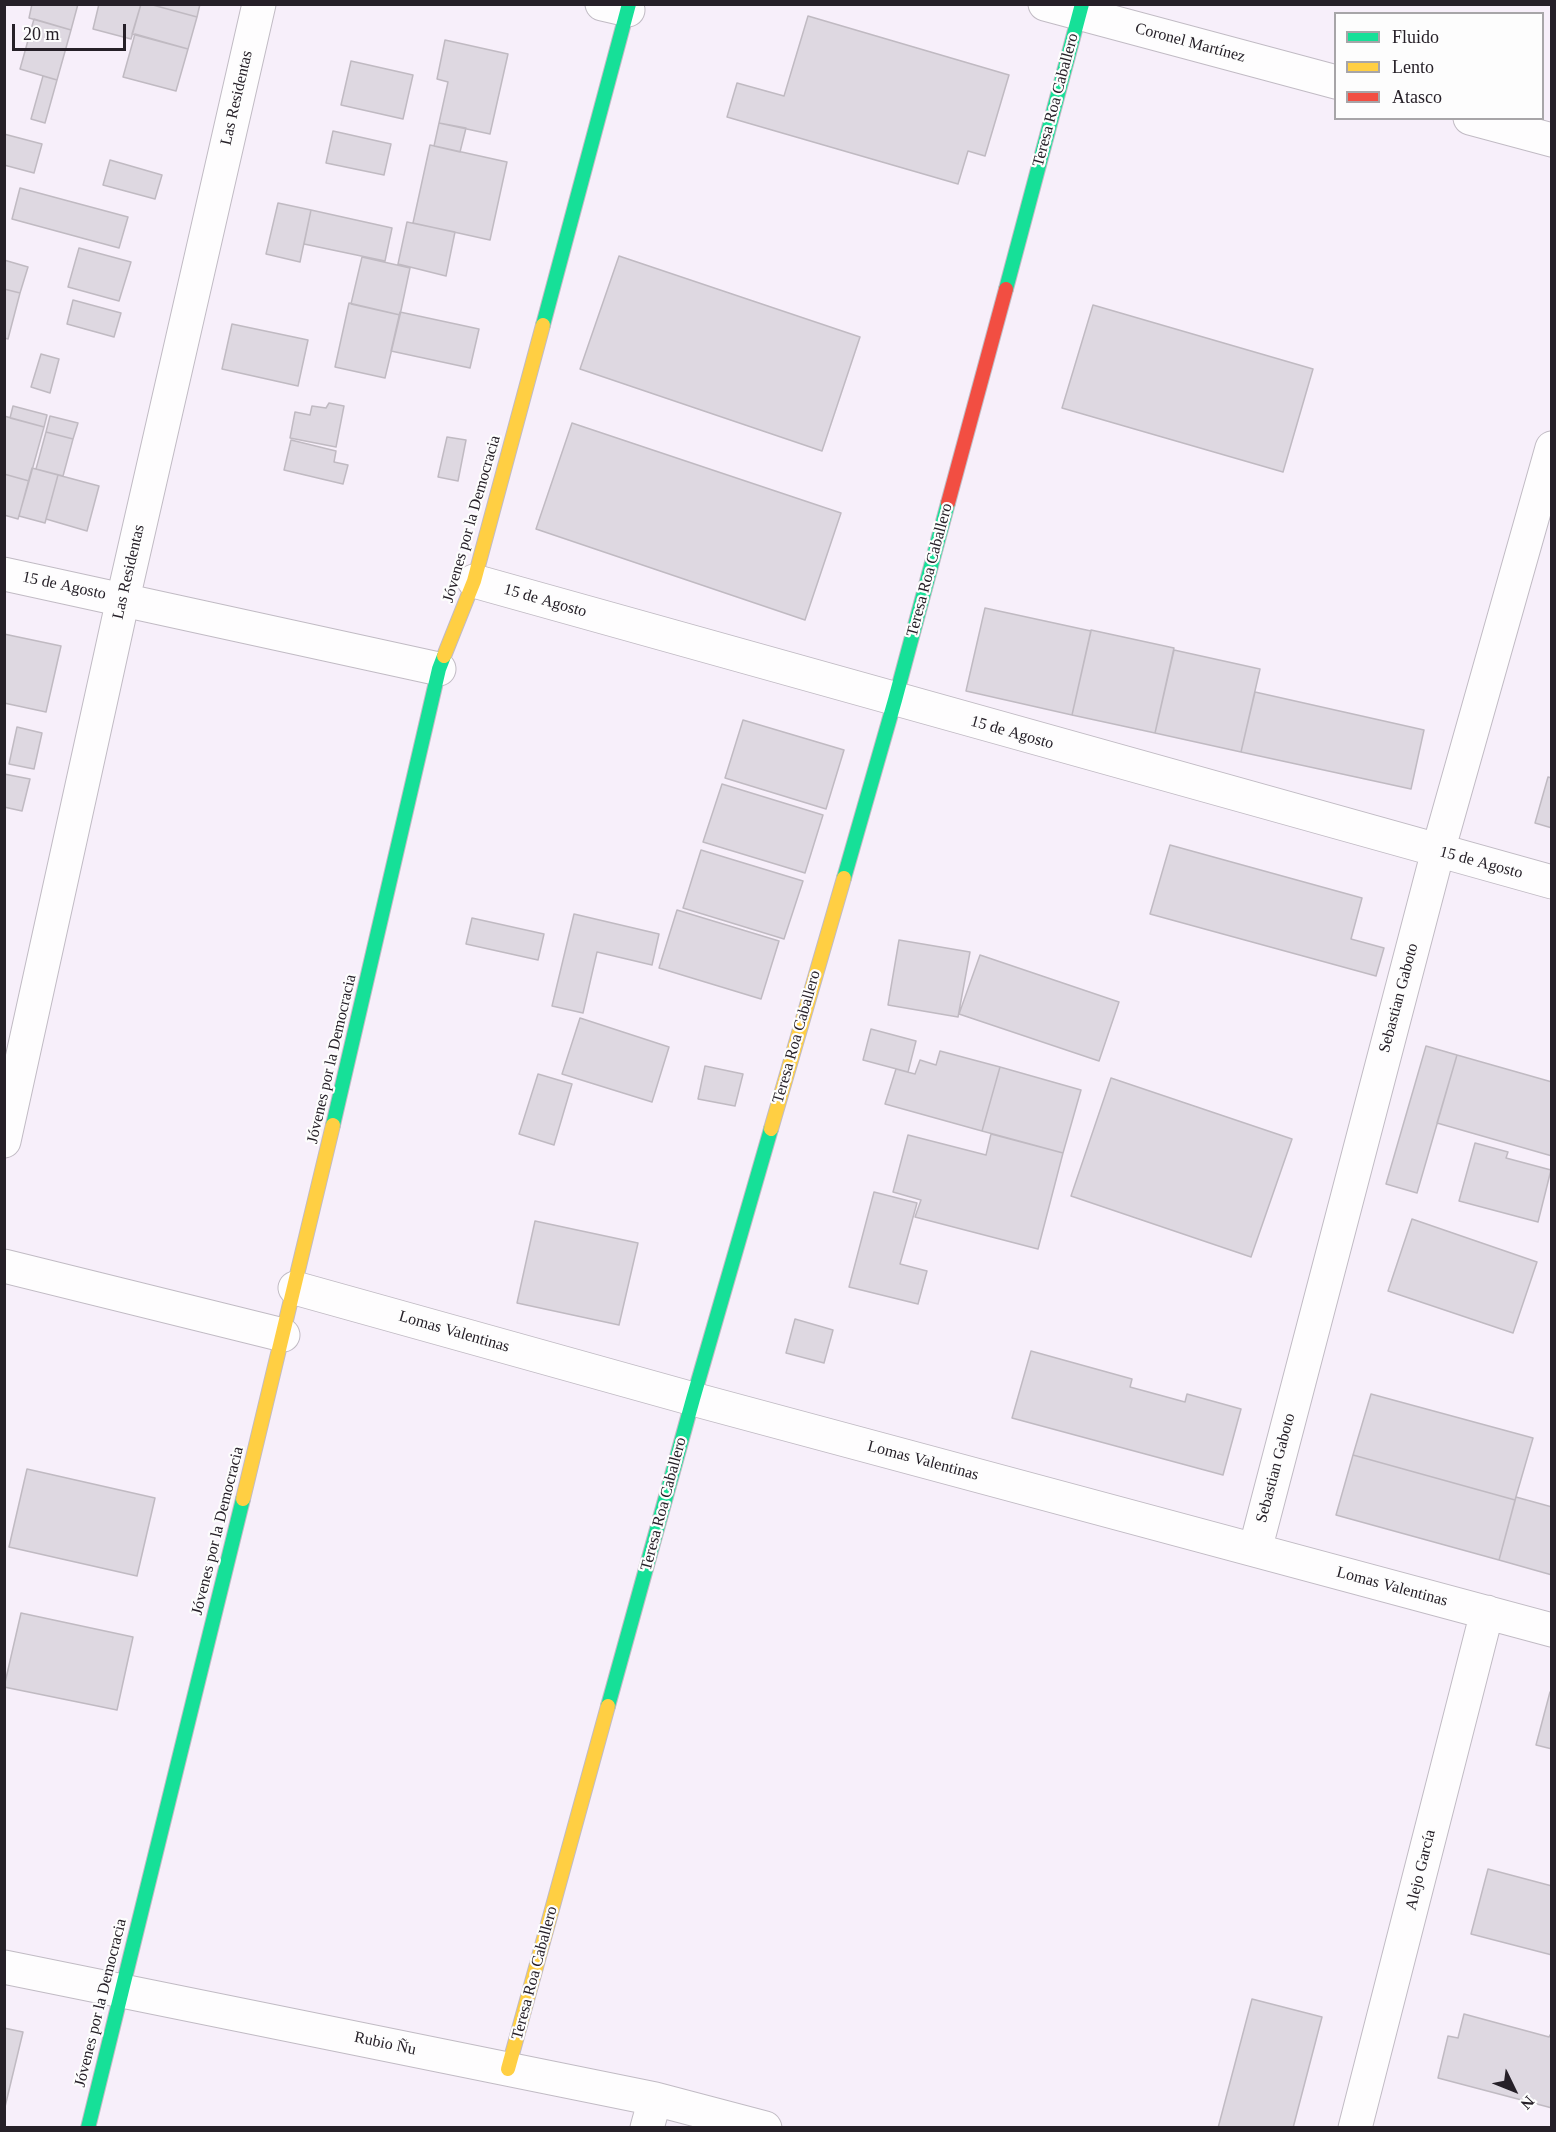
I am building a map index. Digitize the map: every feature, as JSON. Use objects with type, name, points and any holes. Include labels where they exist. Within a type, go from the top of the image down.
[{"type":"street","name":"Las Residentas","points":[[4,1141],[123,599],[259,4]]},
{"type":"street","name":"Coronel Martínez","points":[[1045,4],[1081,9],[1334,82]]},
{"type":"street","name":"Jóvenes por la Democracia","points":[[88,2127],[295,1288],[439,669],[474,581],[620,6]]},
{"type":"street","name":"Teresa Roa Caballero","points":[[508,2069],[693,1399],[894,700],[1081,9]]},
{"type":"street","points":[[1477,120],[1551,140]]},
{"type":"street","name":"Sebastian Gaboto","points":[[1255,1550],[1438,851],[1551,448]]},
{"type":"street","name":"15 de Agosto","points":[[4,574],[439,669]]},
{"type":"street","name":"15 de Agosto","points":[[474,581],[1551,882]]},
{"type":"street","points":[[4,1266],[283,1335]]},
{"type":"street","name":"Lomas Valentinas","points":[[295,1288],[693,1399],[1551,1629]]},
{"type":"street","name":"Alejo García","points":[[1355,2127],[1487,1612]]},
{"type":"street","name":"Rubio Ñu","points":[[4,1966],[508,2069],[651,2113],[765,2127]]},
{"type":"building","points":[[32,4],[78,4],[71,30],[29,18]]},
{"type":"building","points":[[99,4],[141,4],[131,39],[93,29]]},
{"type":"building","points":[[141,4],[149,4],[197,17],[188,49],[132,34]]},
{"type":"building","points":[[149,4],[200,4],[197,17]]},
{"type":"building","points":[[808,16],[1009,75],[985,156],[968,151],[958,184],[727,117],[737,83],[784,96]]},
{"type":"building","points":[[34,19],[71,30],[57,80],[20,69]]},
{"type":"building","points":[[135,34],[188,49],[176,91],[123,77]]},
{"type":"building","points":[[445,40],[508,54],[490,134],[439,123],[448,82],[437,79]]},
{"type":"building","points":[[351,61],[413,75],[403,119],[341,105]]},
{"type":"building","points":[[43,76],[57,80],[45,123],[31,119]]},
{"type":"building","points":[[439,123],[466,128],[460,152],[434,146]]},
{"type":"building","points":[[333,131],[391,144],[384,175],[326,163]]},
{"type":"building","points":[[4,134],[42,144],[34,173],[4,165]]},
{"type":"building","points":[[430,145],[507,162],[490,240],[413,223]]},
{"type":"building","points":[[110,160],[162,175],[155,199],[103,185]]},
{"type":"building","points":[[20,188],[128,217],[119,248],[12,219]]},
{"type":"building","points":[[278,203],[311,210],[300,262],[266,254]]},
{"type":"building","points":[[311,210],[392,228],[385,261],[304,244]]},
{"type":"building","points":[[407,222],[455,232],[446,276],[398,264]]},
{"type":"building","points":[[79,248],[131,262],[119,301],[68,287]]},
{"type":"building","points":[[619,256],[860,337],[822,451],[580,369]]},
{"type":"building","points":[[362,257],[410,268],[400,315],[351,304]]},
{"type":"building","points":[[4,260],[28,267],[20,293],[4,289]]},
{"type":"building","points":[[4,289],[20,293],[8,339],[4,338]]},
{"type":"building","points":[[73,300],[121,313],[114,337],[67,324]]},
{"type":"building","points":[[349,303],[400,315],[385,378],[335,367]]},
{"type":"building","points":[[1093,305],[1313,369],[1283,472],[1062,408]]},
{"type":"building","points":[[400,312],[479,329],[470,368],[391,351]]},
{"type":"building","points":[[232,324],[308,340],[298,386],[222,369]]},
{"type":"building","points":[[41,354],[59,359],[50,393],[31,387]]},
{"type":"building","points":[[329,403],[344,406],[336,447],[290,438],[295,412],[310,415],[312,406],[326,408]]},
{"type":"building","points":[[13,406],[47,415],[44,427],[10,418]]},
{"type":"building","points":[[4,416],[44,427],[29,481],[4,474]]},
{"type":"building","points":[[50,416],[78,423],[73,439],[46,432]]},
{"type":"building","points":[[572,423],[841,513],[805,620],[536,529]]},
{"type":"building","points":[[46,432],[73,439],[63,476],[36,469]]},
{"type":"building","points":[[447,437],[466,440],[458,481],[438,477]]},
{"type":"building","points":[[291,440],[336,451],[334,462],[348,465],[343,484],[284,470]]},
{"type":"building","points":[[32,468],[58,475],[45,523],[19,516]]},
{"type":"building","points":[[4,474],[29,481],[18,519],[4,515]]},
{"type":"building","points":[[58,475],[99,486],[87,531],[46,519]]},
{"type":"building","points":[[985,608],[1091,631],[1072,715],[966,691]]},
{"type":"building","points":[[1091,630],[1174,648],[1155,733],[1072,715]]},
{"type":"building","points":[[4,634],[61,646],[46,712],[4,703]]},
{"type":"building","points":[[1174,650],[1260,669],[1241,752],[1155,733]]},
{"type":"building","points":[[1255,692],[1424,730],[1411,789],[1241,752]]},
{"type":"building","points":[[743,720],[844,750],[826,809],[725,778]]},
{"type":"building","points":[[17,727],[42,733],[34,769],[9,764]]},
{"type":"building","points":[[4,774],[30,779],[22,811],[4,807]]},
{"type":"building","points":[[1548,777],[1552,778],[1552,828],[1535,823]]},
{"type":"building","points":[[722,784],[823,815],[805,873],[703,842]]},
{"type":"building","points":[[1170,845],[1362,898],[1351,939],[1384,948],[1376,976],[1150,914]]},
{"type":"building","points":[[701,850],[803,881],[784,939],[683,908]]},
{"type":"building","points":[[677,910],[779,941],[761,999],[659,968]]},
{"type":"building","points":[[574,914],[659,934],[652,965],[597,952],[583,1013],[552,1006]]},
{"type":"building","points":[[472,918],[544,934],[538,960],[466,944]]},
{"type":"building","points":[[899,940],[970,952],[958,1017],[888,1005]]},
{"type":"building","points":[[980,955],[1119,1002],[1099,1061],[959,1014]]},
{"type":"building","points":[[580,1018],[669,1047],[652,1102],[562,1074]]},
{"type":"building","points":[[871,1029],[916,1041],[908,1072],[863,1060]]},
{"type":"building","points":[[1426,1046],[1457,1055],[1417,1193],[1386,1184]]},
{"type":"building","points":[[940,1051],[1000,1067],[982,1131],[885,1104],[896,1069],[915,1074],[920,1060],[936,1065]]},
{"type":"building","points":[[1457,1055],[1552,1082],[1552,1156],[1437,1123]]},
{"type":"building","points":[[705,1066],[743,1074],[735,1106],[698,1099]]},
{"type":"building","points":[[1000,1067],[1081,1090],[1063,1153],[982,1131]]},
{"type":"building","points":[[538,1074],[572,1084],[554,1145],[519,1134]]},
{"type":"building","points":[[1111,1078],[1292,1139],[1251,1257],[1071,1196]]},
{"type":"building","points":[[991,1134],[1063,1153],[1038,1249],[915,1217],[921,1200],[893,1192],[908,1135],[986,1155]]},
{"type":"building","points":[[1475,1143],[1508,1152],[1506,1158],[1551,1170],[1538,1222],[1459,1201]]},
{"type":"building","points":[[874,1192],[917,1203],[900,1264],[927,1271],[918,1304],[849,1287]]},
{"type":"building","points":[[1412,1219],[1537,1262],[1513,1333],[1388,1291]]},
{"type":"building","points":[[535,1221],[638,1243],[619,1325],[517,1303]]},
{"type":"building","points":[[795,1319],[833,1330],[824,1363],[786,1353]]},
{"type":"building","points":[[1031,1351],[1132,1379],[1130,1387],[1185,1402],[1187,1394],[1241,1409],[1223,1475],[1012,1418]]},
{"type":"building","points":[[1371,1394],[1533,1438],[1515,1500],[1353,1455]]},
{"type":"building","points":[[1353,1455],[1515,1500],[1499,1560],[1336,1515]]},
{"type":"building","points":[[27,1469],[155,1498],[137,1576],[9,1547]]},
{"type":"building","points":[[1516,1497],[1552,1507],[1552,1575],[1499,1560]]},
{"type":"building","points":[[21,1613],[133,1637],[117,1710],[4,1687]]},
{"type":"building","points":[[1550,1692],[1552,1693],[1552,1749],[1536,1745]]},
{"type":"building","points":[[1488,1869],[1552,1886],[1552,1955],[1471,1934]]},
{"type":"building","points":[[1252,1999],[1322,2017],[1293,2128],[1218,2128]]},
{"type":"building","points":[[1464,2014],[1549,2037],[1552,2032],[1552,2108],[1438,2078],[1448,2036],[1458,2038]]},
{"type":"building","points":[[4,2028],[23,2032],[4,2111]]},
{"type":"traffic: fast","points":[[543,325],[629,4]]},
{"type":"traffic: fast","points":[[1006,289],[1082,4]]},
{"type":"traffic: fast","points":[[844,878],[948,503]]},
{"type":"traffic: fast","points":[[333,1125],[439,669],[444,656]]},
{"type":"traffic: fast","points":[[608,1706],[771,1129]]},
{"type":"traffic: fast","points":[[88,2128],[243,1499]]},
{"type":"traffic: slow","points":[[444,656],[474,581],[543,325]]},
{"type":"traffic: slow","points":[[771,1129],[844,878]]},
{"type":"traffic: slow","points":[[243,1499],[333,1125]]},
{"type":"traffic: slow","points":[[508,2069],[608,1706]]},
{"type":"traffic: jam","points":[[948,503],[1006,289]]}]
